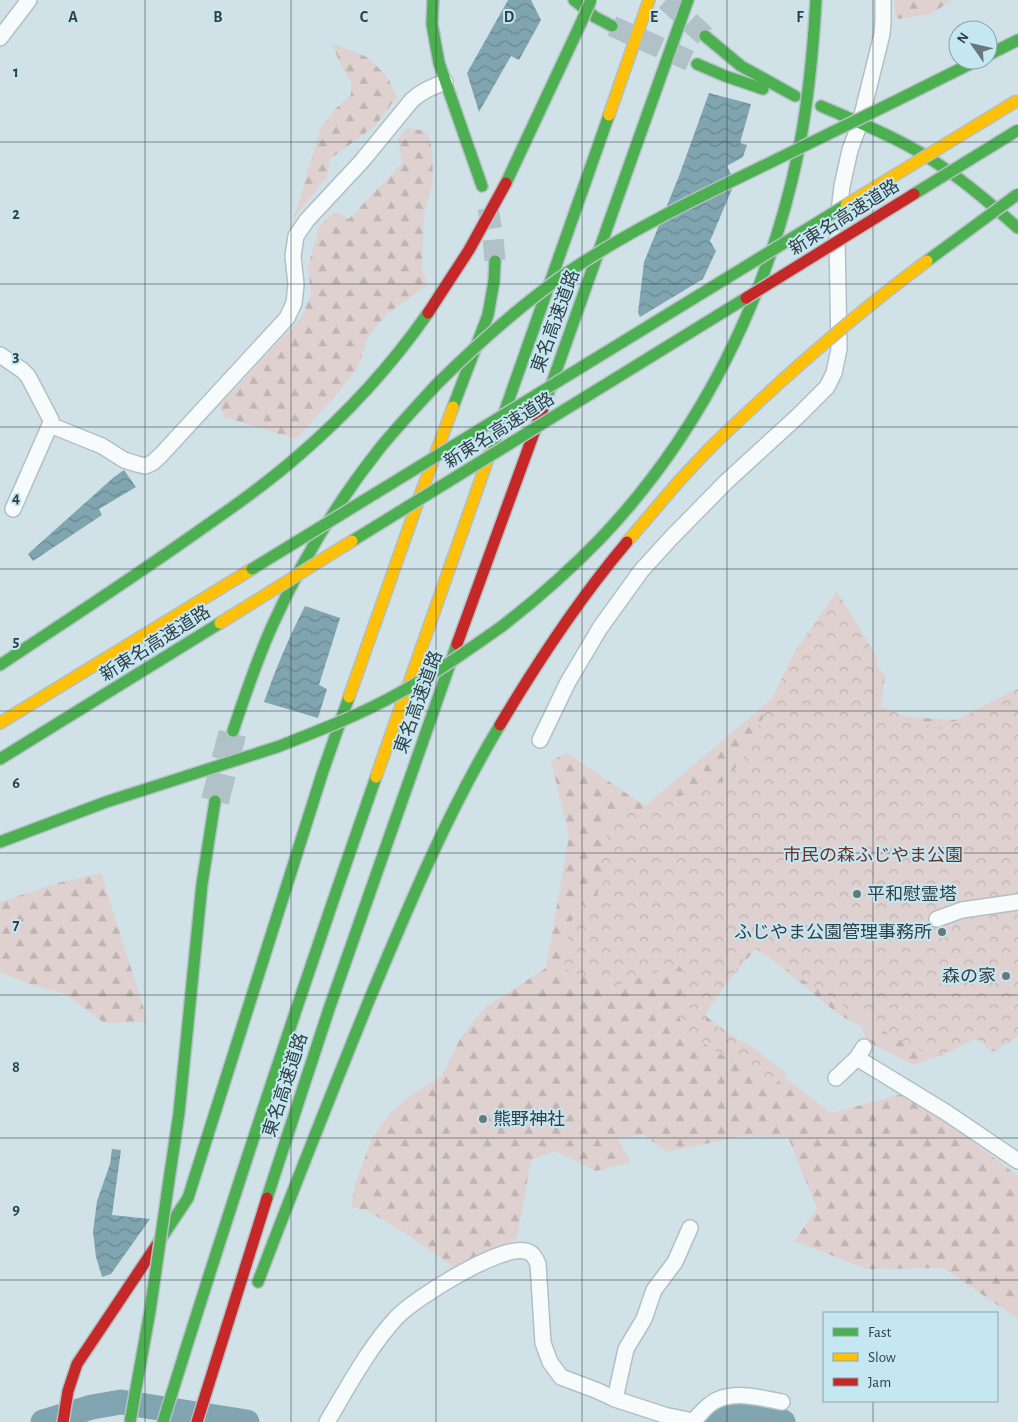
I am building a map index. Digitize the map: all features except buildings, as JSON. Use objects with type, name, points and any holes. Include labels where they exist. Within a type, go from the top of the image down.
[{"type":"main road","points":[[433,0],[432,23],[434,43],[445,82],[482,186]]},
{"type":"main road","points":[[574,0],[595,17],[612,26]]},
{"type":"main road","points":[[0,665],[252,494],[309,447],[362,394],[420,324],[470,247],[516,161],[591,0]]},
{"type":"main road","name":"東名高速道路","points":[[163,1422],[237,1186],[339,882],[650,0]]},
{"type":"main road","name":"東名高速道路","points":[[197,1422],[263,1207],[337,985],[688,0]]},
{"type":"main road","points":[[0,842],[60,818],[138,791],[277,747],[367,709],[414,685],[501,627],[534,601],[600,539],[658,470],[684,432],[730,351],[764,271],[779,230],[798,156],[810,74],[816,0]]},
{"type":"main road","points":[[697,64],[776,94],[791,95],[742,66],[704,36]]},
{"type":"main road","points":[[998,50],[1018,40]]},
{"type":"main road","points":[[233,731],[262,650],[301,567],[348,492],[370,462],[436,385],[469,353],[501,324],[568,272],[606,248],[685,204],[958,70]]},
{"type":"main road","name":"新東名高速道路","points":[[0,723],[1018,100]]},
{"type":"main road","points":[[821,106],[860,122],[940,165],[990,203],[1018,228]]},
{"type":"main road","name":"新東名高速道路","points":[[0,759],[1018,130]]},
{"type":"main road","points":[[254,1293],[278,1227],[405,917],[461,798],[494,736],[572,612],[655,506],[741,418],[843,326],[1018,194]]},
{"type":"main road","points":[[62,1422],[68,1391],[77,1364],[188,1198],[323,771],[421,493],[488,315],[495,261]]},
{"type":"main road","points":[[130,1422],[150,1311],[179,1113],[202,884],[215,801]]},
{"type":"street","points":[[0,36],[29,0]]},
{"type":"street","points":[[540,740],[568,682],[600,628],[641,571],[726,482],[813,402],[827,387],[834,373],[839,349],[837,227],[842,186],[882,34],[883,0]]},
{"type":"street","points":[[50,425],[102,446],[124,460],[145,466],[152,463],[287,318],[294,303],[296,285],[293,256],[296,236],[306,220],[362,161],[412,100],[428,88],[445,82]]},
{"type":"street","points":[[0,356],[28,376],[51,420],[13,509]]},
{"type":"street","points":[[937,919],[962,910],[1018,902]]},
{"type":"street","points":[[836,1078],[860,1053],[1018,1161]]},
{"type":"street","points":[[615,1400],[626,1348],[644,1319],[654,1290],[675,1262],[690,1228]]},
{"type":"street","points":[[327,1422],[353,1378],[382,1335],[398,1316],[409,1306],[450,1280],[479,1264],[509,1251],[516,1250],[530,1252],[538,1264],[543,1343],[550,1362],[561,1377],[598,1391],[615,1400],[664,1415],[693,1421],[716,1401],[729,1397],[746,1395],[782,1402]]},
{"type":"green space","points":[[894,0],[952,0],[931,14],[899,19],[896,17]]},
{"type":"green space","points":[[332,43],[367,57],[387,76],[397,97],[375,126],[330,159],[327,177],[294,218],[321,127],[335,109],[351,95],[351,82],[339,61]]},
{"type":"green space","points":[[407,128],[420,130],[428,134],[432,149],[433,180],[424,214],[422,270],[428,285],[387,314],[368,337],[357,369],[296,439],[224,417],[220,405],[302,317],[311,294],[308,267],[319,226],[335,212],[349,219],[402,163],[398,139]]},
{"type":"green space","name":"市民の森ふじやま公園","points":[[837,591],[877,657],[876,705],[940,729],[1018,688],[1018,1037],[993,1052],[976,1039],[934,1058],[874,1026],[753,947],[705,1014],[706,1021],[752,1047],[787,1074],[773,1086],[685,1032],[676,1010],[687,976],[678,965],[613,987],[562,968],[574,910],[596,896],[607,874],[598,863],[611,819],[722,782],[743,759],[795,651]]},
{"type":"green space","points":[[827,618],[885,675],[880,716],[959,720],[962,1023],[953,1051],[914,1065],[866,1041],[862,1027],[838,1014],[757,947],[702,1013],[831,1113],[906,1093],[1018,1176],[1018,1319],[943,1268],[867,1269],[794,1241],[817,1209],[788,1137],[742,1136],[667,1152],[644,1135],[617,1138],[631,1162],[596,1171],[555,1151],[531,1160],[517,1238],[459,1271],[410,1236],[368,1211],[351,1207],[355,1184],[372,1138],[390,1113],[414,1093],[441,1077],[460,1039],[484,1008],[546,968],[569,836],[551,761],[567,753],[645,806],[789,684]]},
{"type":"green space","points":[[101,873],[148,1022],[104,1023],[66,994],[32,985],[0,972],[0,902],[58,883]]},
{"type":"green space","points":[[731,1401],[759,1403],[777,1410],[781,1422],[703,1422],[711,1409]]},
{"type":"water","points":[[508,0],[531,0],[541,20],[519,60],[511,56],[479,112],[467,73]]},
{"type":"water","points":[[709,93],[751,104],[740,143],[747,145],[743,157],[727,166],[735,182],[710,241],[716,251],[703,279],[640,317],[638,313],[644,262],[679,176]]},
{"type":"water","points":[[124,470],[136,487],[99,509],[102,515],[33,561],[28,554]]},
{"type":"water","points":[[305,606],[340,618],[319,685],[327,689],[318,718],[264,702],[283,653]]},
{"type":"water","points":[[112,1149],[121,1150],[112,1215],[150,1219],[111,1274],[102,1277],[96,1257],[93,1232],[97,1201],[110,1164]]},
{"type":"waterway","points":[[43,1422],[92,1407],[121,1402],[247,1422]]},
{"type":"waterway","points":[[718,1422],[720,1415],[736,1412],[753,1412],[783,1422]]},
{"type":"tunnel","points":[[666,0],[705,36]]},
{"type":"tunnel","points":[[612,26],[697,64]]},
{"type":"tunnel","points":[[488,208],[495,261]]},
{"type":"tunnel","points":[[215,801],[233,731]]},
{"type":"traffic: fast","points":[[433,0],[432,24],[439,63],[482,186]]},
{"type":"traffic: fast","points":[[574,0],[595,17],[612,26]]},
{"type":"traffic: fast","points":[[581,23],[591,0]]},
{"type":"traffic: fast","points":[[543,408],[688,0]]},
{"type":"traffic: fast","points":[[501,627],[540,596],[576,562],[600,539],[636,498],[669,455],[725,362],[748,313],[768,262],[784,211],[804,119],[812,60],[816,0]]},
{"type":"traffic: fast","points":[[506,183],[581,23]]},
{"type":"traffic: fast","points":[[705,36],[741,66],[795,96]]},
{"type":"traffic: fast","points":[[998,50],[1018,40]]},
{"type":"traffic: fast","points":[[697,64],[763,89]]},
{"type":"traffic: fast","points":[[436,385],[516,311],[591,257],[687,203],[958,70]]},
{"type":"traffic: fast","points":[[821,106],[883,133],[927,157],[971,188],[1018,228]]},
{"type":"traffic: fast","points":[[490,453],[609,115]]},
{"type":"traffic: fast","points":[[914,194],[1018,130]]},
{"type":"traffic: fast","points":[[927,261],[1018,194]]},
{"type":"traffic: fast","points":[[252,569],[846,205]]},
{"type":"traffic: fast","points":[[453,407],[488,315],[494,281],[495,261]]},
{"type":"traffic: fast","points":[[352,541],[746,298]]},
{"type":"traffic: fast","points":[[0,665],[170,551],[236,505],[283,469],[368,389],[428,313]]},
{"type":"traffic: fast","points":[[233,731],[267,637],[308,555],[364,468],[436,385]]},
{"type":"traffic: fast","points":[[0,759],[220,623]]},
{"type":"traffic: fast","points":[[277,747],[339,722],[384,701],[438,670],[501,627]]},
{"type":"traffic: fast","points":[[267,1198],[328,1012],[457,644]]},
{"type":"traffic: fast","points":[[156,1246],[188,1198],[323,771],[349,697]]},
{"type":"traffic: fast","points":[[258,1282],[356,1033],[415,893],[463,791],[500,725]]},
{"type":"traffic: fast","points":[[0,842],[106,802],[277,747]]},
{"type":"traffic: fast","points":[[163,1422],[266,1099],[376,777]]},
{"type":"traffic: fast","points":[[168,1187],[179,1113],[202,884],[215,801]]},
{"type":"traffic: fast","points":[[130,1422],[150,1311],[168,1187]]},
{"type":"traffic: slow","points":[[609,115],[649,0]]},
{"type":"traffic: slow","points":[[846,205],[1018,100]]},
{"type":"traffic: slow","points":[[710,448],[816,351],[870,305],[927,261]]},
{"type":"traffic: slow","points":[[349,697],[453,407]]},
{"type":"traffic: slow","points":[[627,542],[710,448]]},
{"type":"traffic: slow","points":[[376,777],[490,453]]},
{"type":"traffic: slow","points":[[220,623],[352,541]]},
{"type":"traffic: slow","points":[[0,723],[252,569]]},
{"type":"traffic: jam","points":[[428,313],[469,250],[506,183]]},
{"type":"traffic: jam","points":[[746,298],[914,194]]},
{"type":"traffic: jam","points":[[457,644],[543,408]]},
{"type":"traffic: jam","points":[[500,725],[560,631],[627,542]]},
{"type":"traffic: jam","points":[[197,1422],[267,1198]]},
{"type":"traffic: jam","points":[[63,1422],[68,1391],[77,1364],[156,1246]]},
{"type":"place","name":"平和慰霊塔","points":[[857,894]]},
{"type":"place","name":"ふじやま公園管理事務所","points":[[942,932]]},
{"type":"place","name":"森の家","points":[[1006,976]]},
{"type":"place","name":"熊野神社","points":[[483,1119]]}]
